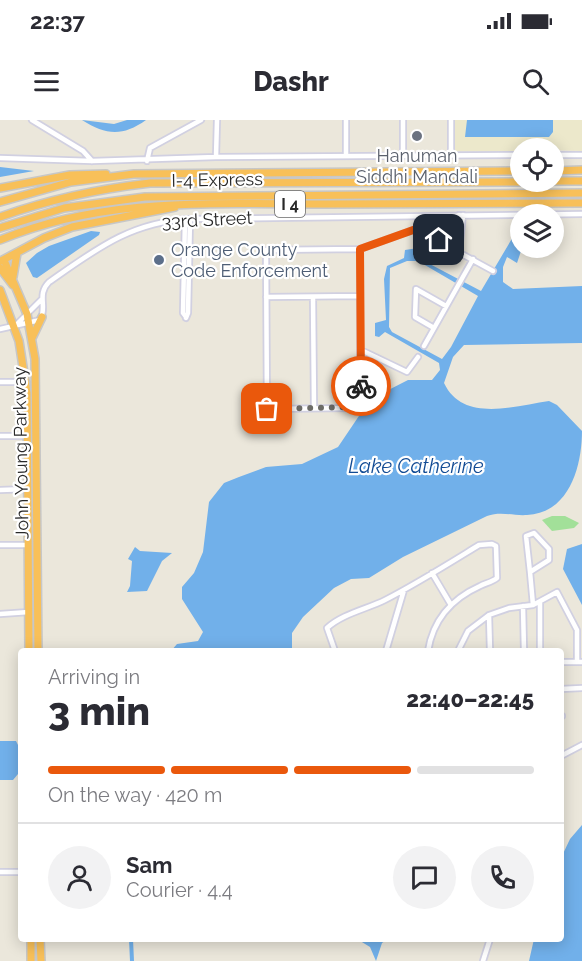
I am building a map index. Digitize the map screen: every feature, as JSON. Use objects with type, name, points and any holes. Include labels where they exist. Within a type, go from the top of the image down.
[{"type":"highway","points":[[564,171],[582,170]]},
{"type":"highway","name":"I 4","points":[[0,202],[43,189],[117,175],[510,171]]},
{"type":"highway","points":[[0,188],[70,175],[117,175]]},
{"type":"highway","points":[[564,181],[582,181]]},
{"type":"highway","name":"I-4 Express","points":[[0,215],[90,190],[150,183],[510,182]]},
{"type":"highway","name":"I-4 Express","points":[[0,228],[64,208],[145,197],[582,193]]},
{"type":"highway","name":"I 4","points":[[1,239],[45,223],[109,209],[157,204],[582,202]]},
{"type":"highway","points":[[2,261],[58,232],[90,222],[148,211],[219,203]]},
{"type":"highway","points":[[13,277],[17,252]]},
{"type":"highway","name":"John Young Parkway","points":[[2,261],[13,277],[20,294],[32,338],[35,372],[38,648]]},
{"type":"highway","points":[[0,268],[20,294]]},
{"type":"highway","name":"John Young Parkway","points":[[1,293],[15,326],[26,382],[29,648]]},
{"type":"highway","points":[[32,338],[42,317]]},
{"type":"highway","points":[[27,436],[36,452]]},
{"type":"highway","points":[[28,545],[37,568]]},
{"type":"highway","points":[[31,942],[31,961]]},
{"type":"highway","points":[[40,942],[41,961]]},
{"type":"street","points":[[32,120],[83,151],[92,161]]},
{"type":"street","points":[[147,160],[150,148],[201,120]]},
{"type":"street","points":[[216,157],[217,120]]},
{"type":"street","points":[[346,120],[346,156]]},
{"type":"street","points":[[403,120],[403,155]]},
{"type":"street","points":[[451,120],[451,155]]},
{"type":"street","points":[[0,158],[92,161],[216,157],[510,155]]},
{"type":"street","points":[[564,155],[582,155]]},
{"type":"street","name":"33rd Street","points":[[15,326],[36,309],[41,300],[42,290],[49,282],[121,234],[158,222],[187,219],[582,214]]},
{"type":"street","points":[[457,250],[461,215]]},
{"type":"street","points":[[187,219],[188,313],[186,318],[183,313],[187,219]]},
{"type":"street","points":[[360,249],[361,400],[352,408],[267,409],[266,250],[360,249],[416,229],[493,271]]},
{"type":"street","points":[[424,346],[473,259]]},
{"type":"street","points":[[434,327],[415,317],[416,289],[446,306]]},
{"type":"street","points":[[266,297],[360,296]]},
{"type":"street","points":[[313,297],[314,408]]},
{"type":"street","points":[[0,329],[29,324],[42,317],[41,300]]},
{"type":"street","points":[[361,350],[407,372],[418,357]]},
{"type":"street","points":[[0,382],[26,382]]},
{"type":"street","points":[[0,436],[27,436]]},
{"type":"street","points":[[0,490],[28,489]]},
{"type":"street","points":[[530,572],[549,560],[549,549],[534,533],[526,536],[533,605]]},
{"type":"street","points":[[0,545],[28,545]]},
{"type":"street","points":[[335,648],[327,628],[335,621],[404,590],[479,545],[496,546],[497,578],[479,586],[451,605],[434,627],[429,648]]},
{"type":"street","points":[[432,573],[451,605]]},
{"type":"street","points":[[387,648],[404,590]]},
{"type":"street","points":[[460,648],[468,631],[489,615],[540,603],[558,592],[579,629],[580,662],[564,662]]},
{"type":"street","points":[[540,603],[540,648]]},
{"type":"street","points":[[523,606],[524,648]]},
{"type":"street","points":[[0,614],[29,612]]},
{"type":"street","points":[[489,615],[490,648]]},
{"type":"street","points":[[564,689],[582,688]]},
{"type":"street","points":[[564,754],[582,745]]},
{"type":"street","points":[[0,872],[18,872]]},
{"type":"street","points":[[483,961],[489,942]]},
{"type":"shaded area","points":[[453,120],[582,120],[582,151],[564,150],[564,138],[510,138],[510,151],[453,151]]},
{"type":"green space","points":[[552,516],[565,516],[579,523],[574,528],[552,531],[542,520]]},
{"type":"water","points":[[82,120],[114,124],[127,120],[146,120],[129,129],[114,132],[99,129]]},
{"type":"water","points":[[467,120],[553,120],[553,132],[549,137],[465,137]]},
{"type":"water","points":[[0,167],[34,171],[0,177]]},
{"type":"water","points":[[91,231],[100,232],[99,235],[37,278],[33,277],[26,263],[37,253],[49,246]]},
{"type":"water","name":"Lake Catherine","points":[[510,242],[510,258],[519,258],[517,263],[507,257],[503,267],[503,282],[513,289],[582,286],[582,343],[464,345],[453,357],[444,383],[453,395],[476,408],[505,408],[549,401],[557,405],[582,431],[579,458],[571,485],[554,506],[542,512],[527,515],[487,516],[403,557],[369,578],[351,579],[334,588],[303,617],[292,633],[292,648],[174,648],[177,644],[198,641],[203,632],[182,599],[182,587],[194,573],[203,552],[209,502],[224,483],[266,467],[302,464],[338,447],[365,407],[365,402],[408,380],[432,380],[440,370],[439,363],[385,332],[379,337],[375,336],[375,323],[386,320],[384,279],[387,266],[404,258],[405,250],[418,248],[425,254],[426,262],[481,291]],"holes":[[[407,261],[418,261],[478,296],[451,347],[442,359],[392,332],[389,327],[390,268]]]},
{"type":"water","points":[[582,544],[582,605],[563,569],[567,549]]},
{"type":"water","points":[[135,547],[140,551],[172,553],[162,561],[147,591],[127,592],[130,586],[132,561],[128,559]]},
{"type":"water","points":[[0,741],[16,741],[18,745],[18,774],[13,780],[0,780]]},
{"type":"water","points":[[582,825],[582,961],[529,961],[533,942],[564,942],[564,852],[570,839]]},
{"type":"water","points":[[362,942],[384,942],[376,961],[370,947]]},
{"type":"waterway","points":[[131,942],[132,961]]},
{"type":"way so far","points":[[267,409],[352,408],[360,403],[361,386]]},
{"type":"place","name":"Hanuman Siddhi Mandali","points":[[417,136]]},
{"type":"place","name":"Orange County Code Enforcement","points":[[159,260]]},
{"type":"route","points":[[361,386],[360,249],[416,229],[439,240]]}]
